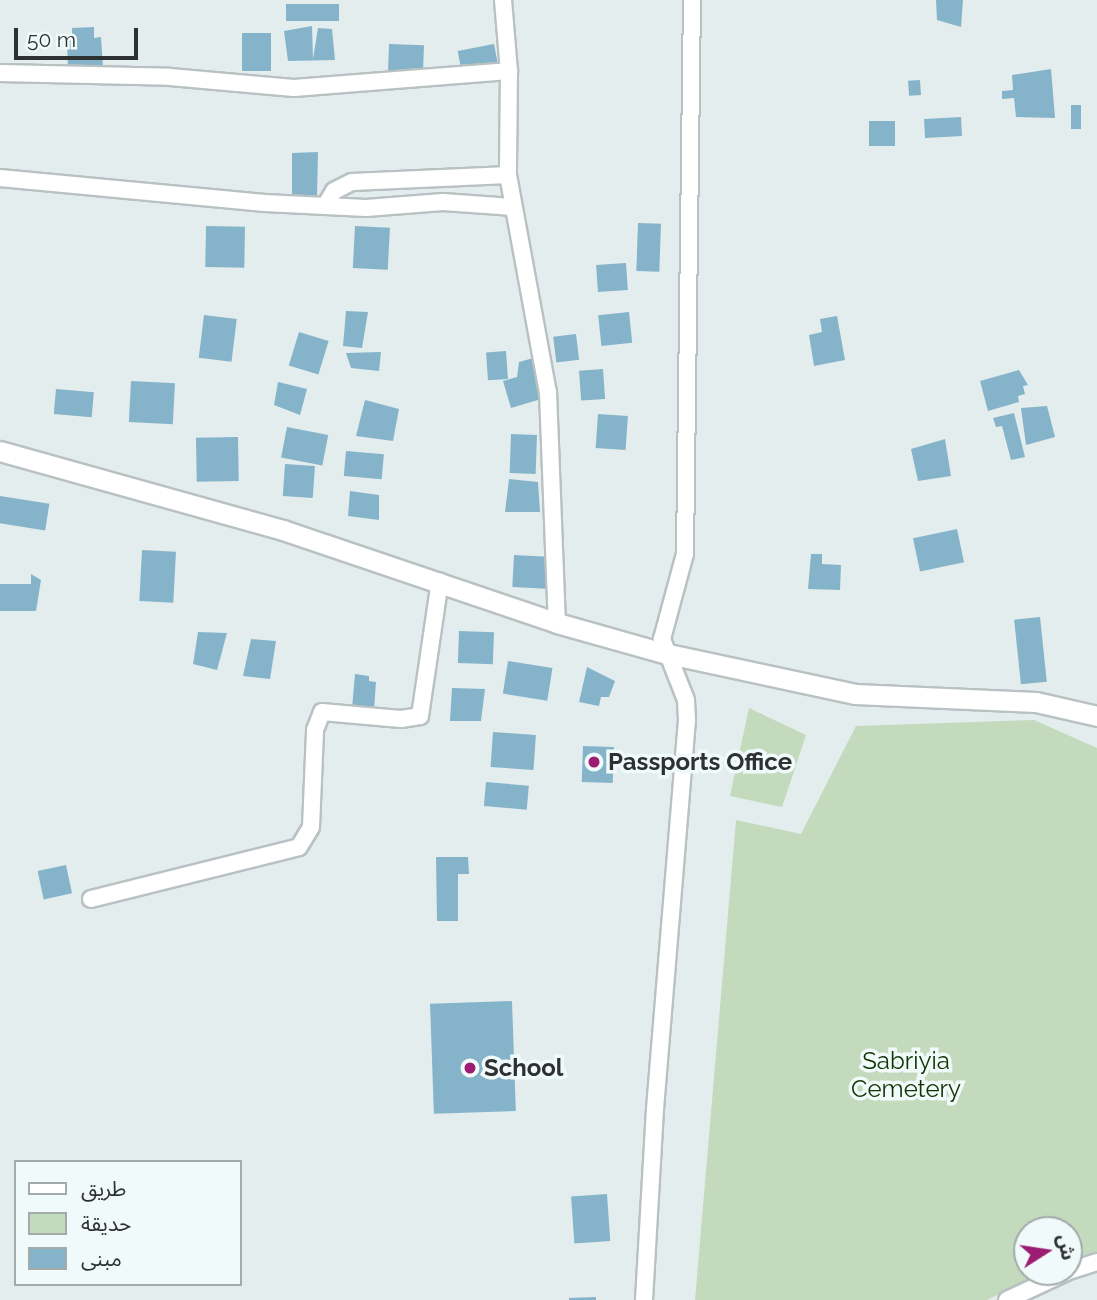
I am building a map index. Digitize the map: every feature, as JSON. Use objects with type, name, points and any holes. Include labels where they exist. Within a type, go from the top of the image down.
[{"type":"street","points":[[503,0],[509,71],[508,175],[548,392],[557,623]]},
{"type":"street","points":[[644,1300],[654,1122],[687,720],[686,700],[664,653],[665,626],[685,554],[692,0]]},
{"type":"street","points":[[0,73],[170,77],[294,88],[509,71]]},
{"type":"street","points":[[325,206],[334,191],[352,182],[508,175]]},
{"type":"street","points":[[0,178],[325,206],[366,208],[436,202],[512,207]]},
{"type":"street","points":[[0,451],[283,530],[440,581],[557,623],[664,653],[855,694],[1036,702],[1097,716]]},
{"type":"street","points":[[91,899],[299,847],[311,827],[315,730],[322,712],[401,719],[420,716],[440,581]]},
{"type":"street","points":[[1007,1300],[1038,1286]]},
{"type":"green space","points":[[749,708],[806,735],[782,807],[730,796]]},
{"type":"green space","name":"Sabriyia Cemetery","points":[[1034,720],[1097,748],[1097,1253],[1083,1258],[1083,1216],[1013,1216],[1013,1286],[1016,1286],[987,1300],[695,1300],[736,820],[801,834],[856,726]]},
{"type":"building","points":[[936,0],[963,0],[961,27],[937,20]]},
{"type":"building","points":[[286,4],[339,4],[339,21],[286,21]]},
{"type":"building","points":[[312,26],[313,59],[318,28],[332,29],[335,60],[288,61],[284,31]]},
{"type":"building","points":[[94,27],[94,38],[101,37],[103,67],[68,69],[67,42],[72,40],[72,28]]},
{"type":"building","points":[[242,33],[271,33],[271,71],[242,71]]},
{"type":"building","points":[[389,44],[424,45],[423,73],[388,72]]},
{"type":"building","points":[[494,44],[498,65],[462,72],[458,51]]},
{"type":"building","points":[[1051,69],[1055,118],[1016,117],[1014,98],[1002,99],[1002,91],[1013,90],[1012,75]]},
{"type":"building","points":[[920,80],[921,95],[909,96],[908,81]]},
{"type":"building","points":[[1071,105],[1081,105],[1081,129],[1071,129]]},
{"type":"building","points":[[961,117],[962,136],[925,138],[924,119]]},
{"type":"building","points":[[869,121],[895,121],[895,146],[869,146]]},
{"type":"building","points":[[318,152],[317,197],[292,201],[292,153]]},
{"type":"building","points":[[638,223],[661,224],[659,272],[636,271]]},
{"type":"building","points":[[206,226],[245,227],[244,268],[205,267]]},
{"type":"building","points":[[355,226],[390,228],[388,270],[353,268]]},
{"type":"building","points":[[626,263],[628,290],[598,292],[596,265]]},
{"type":"building","points":[[346,311],[368,312],[362,348],[343,346]]},
{"type":"building","points":[[629,312],[632,343],[601,346],[598,315]]},
{"type":"building","points":[[204,315],[237,319],[232,362],[199,358]]},
{"type":"building","points":[[837,316],[845,360],[814,366],[809,335],[822,332],[820,319]]},
{"type":"building","points":[[299,332],[329,341],[318,375],[289,365]]},
{"type":"building","points":[[576,334],[579,360],[556,363],[553,337]]},
{"type":"building","points":[[506,351],[508,379],[488,380],[486,352]]},
{"type":"building","points":[[381,352],[379,371],[351,368],[346,353]]},
{"type":"building","points":[[537,357],[548,397],[511,408],[503,381],[517,377],[519,362]]},
{"type":"building","points":[[603,369],[605,399],[581,401],[579,371]]},
{"type":"building","points":[[1019,370],[1028,385],[1023,386],[1025,394],[1018,396],[1019,402],[988,411],[980,381]]},
{"type":"building","points":[[131,381],[175,383],[173,424],[129,422]]},
{"type":"building","points":[[278,382],[307,389],[300,415],[274,405]]},
{"type":"building","points":[[56,389],[94,392],[92,417],[54,414]]},
{"type":"building","points":[[365,400],[399,409],[393,441],[356,436]]},
{"type":"building","points":[[1047,406],[1055,437],[1026,445],[1021,408]]},
{"type":"building","points":[[1014,413],[1025,457],[1011,460],[1002,426],[996,427],[993,418]]},
{"type":"building","points":[[598,414],[628,416],[626,450],[596,448]]},
{"type":"building","points":[[287,427],[328,435],[322,465],[281,457]]},
{"type":"building","points":[[511,434],[537,435],[536,474],[510,473]]},
{"type":"building","points":[[238,437],[239,481],[197,482],[196,438]]},
{"type":"building","points":[[945,439],[951,476],[918,481],[911,449]]},
{"type":"building","points":[[346,451],[384,454],[382,479],[344,476]]},
{"type":"building","points":[[285,464],[315,466],[313,498],[283,496]]},
{"type":"building","points":[[509,479],[538,482],[540,512],[505,512]]},
{"type":"building","points":[[350,491],[379,495],[379,520],[348,516]]},
{"type":"building","points":[[0,496],[49,504],[45,530],[0,523]]},
{"type":"building","points":[[957,529],[964,562],[920,572],[913,538]]},
{"type":"building","points":[[142,550],[176,552],[173,603],[139,601]]},
{"type":"building","points":[[811,554],[822,554],[822,564],[841,565],[840,590],[808,589]]},
{"type":"building","points":[[514,555],[548,557],[546,589],[512,587]]},
{"type":"building","points":[[31,574],[41,580],[36,611],[0,611],[0,584],[31,584]]},
{"type":"building","points":[[1040,617],[1047,682],[1021,684],[1014,620]]},
{"type":"building","points":[[459,631],[494,632],[493,664],[458,663]]},
{"type":"building","points":[[198,632],[227,633],[217,670],[193,664]]},
{"type":"building","points":[[251,639],[276,641],[270,679],[243,676]]},
{"type":"building","points":[[508,661],[552,668],[547,701],[503,694]]},
{"type":"building","points":[[587,667],[615,681],[609,697],[601,697],[599,706],[579,702]]},
{"type":"building","points":[[355,674],[369,676],[369,681],[376,682],[374,710],[352,708]]},
{"type":"building","points":[[452,688],[485,689],[481,721],[450,721]]},
{"type":"building","points":[[493,732],[536,735],[533,770],[491,767]]},
{"type":"building","points":[[583,746],[614,747],[613,783],[582,782]]},
{"type":"building","points":[[486,782],[529,786],[527,810],[484,806]]},
{"type":"building","points":[[436,857],[468,857],[469,874],[458,874],[458,921],[437,921]]},
{"type":"building","points":[[66,865],[72,893],[44,899],[38,871]]},
{"type":"building","points":[[512,1001],[516,1111],[434,1114],[430,1004]]},
{"type":"building","points":[[607,1194],[610,1241],[574,1243],[571,1197]]},
{"type":"building","points":[[596,1297],[596,1300],[569,1300],[569,1298]]},
{"type":"place","name":"Passports Office","points":[[594,762]]},
{"type":"place","name":"School","points":[[470,1068]]}]
